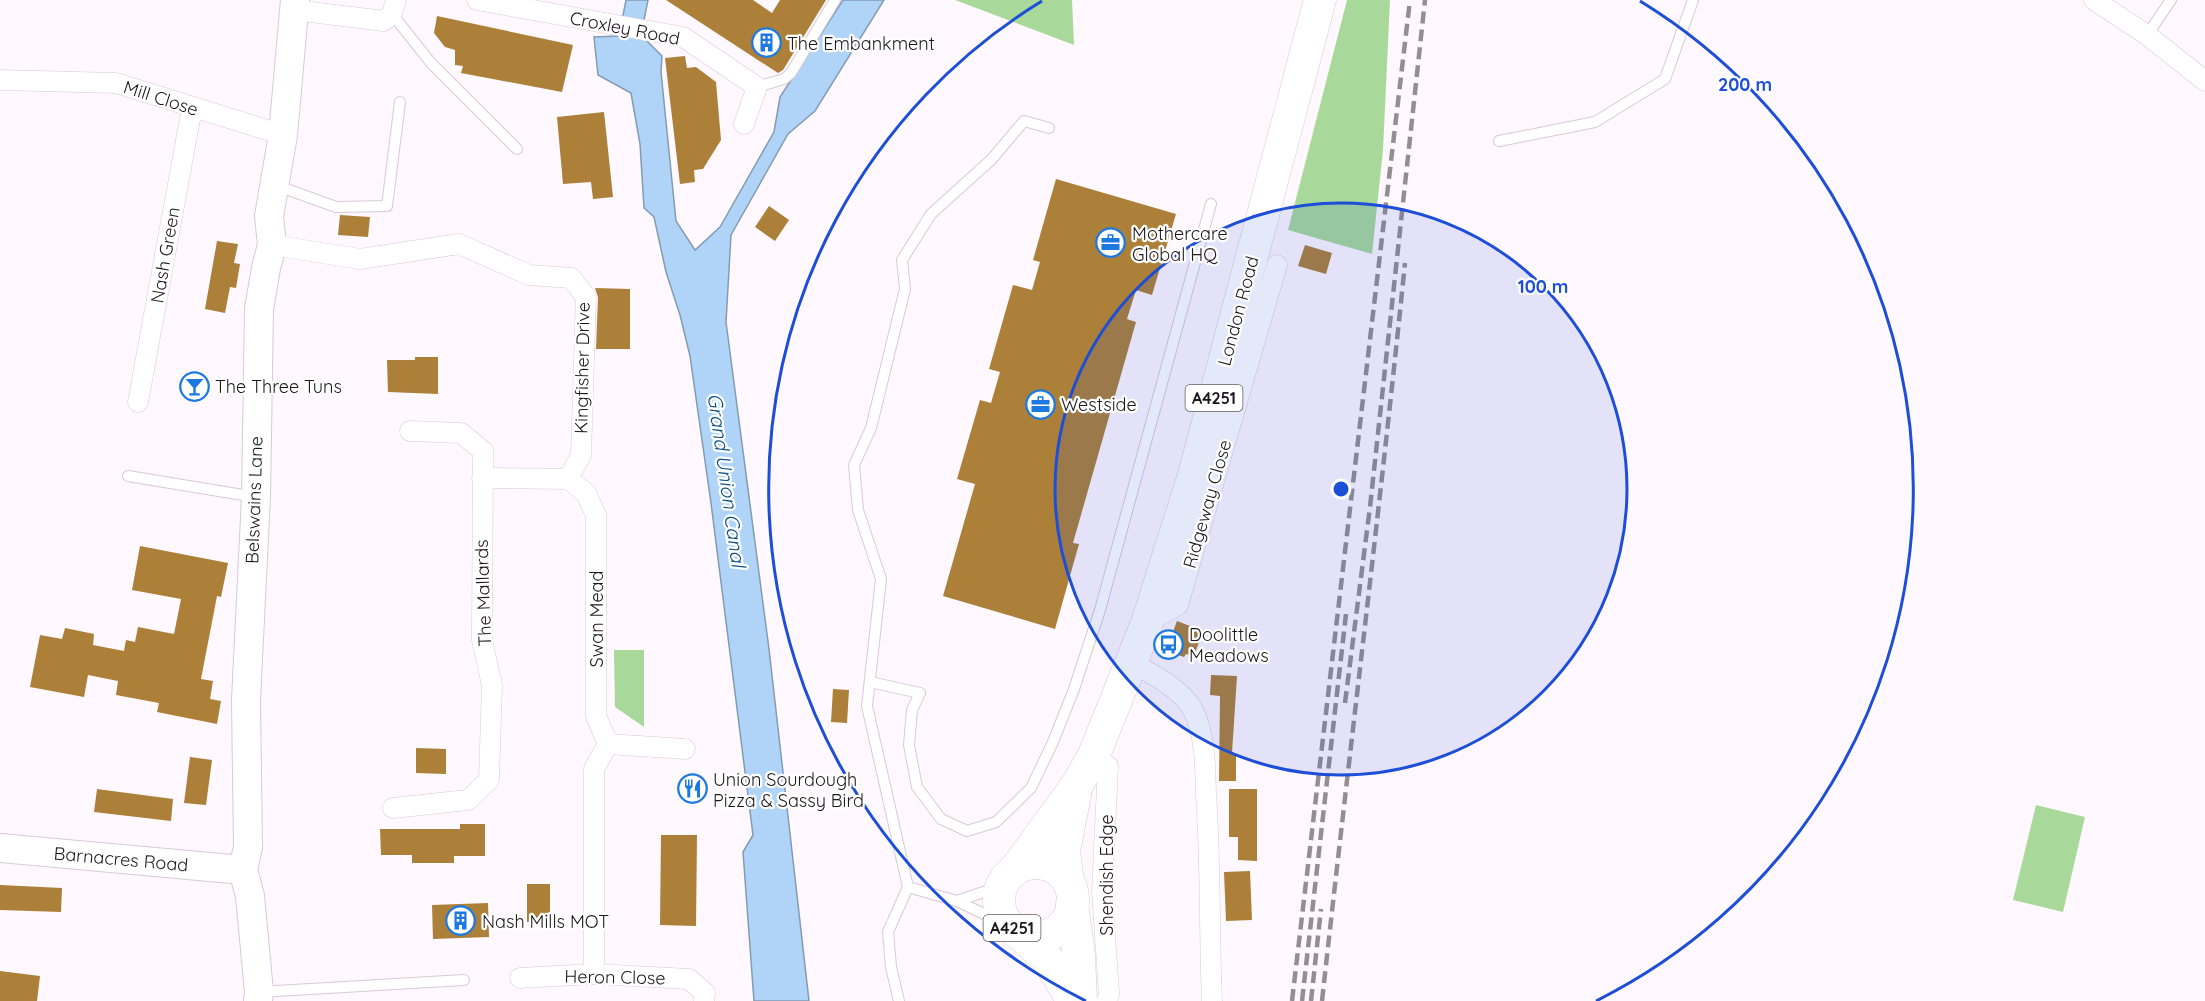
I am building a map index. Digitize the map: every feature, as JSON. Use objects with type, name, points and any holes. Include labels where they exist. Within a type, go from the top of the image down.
[{"type":"main road","name":"London Road","points":[[1008,878],[1077,785],[1094,755],[1147,623],[1194,475],[1320,0]]},
{"type":"main road","name":"London Road","points":[[1077,785],[1064,851],[1079,956],[1081,1001]]},
{"type":"main road","points":[[1008,878],[1027,864],[1047,865],[1060,872],[1070,893]]},
{"type":"main road","name":"A4251","points":[[1008,878],[999,901],[1001,913],[1014,930],[1048,962],[1073,1001]]},
{"type":"main road","name":"A4251","points":[[1014,930],[1038,937],[1051,934],[1065,923],[1070,893]]},
{"type":"street","name":"Croxley Road","points":[[477,0],[683,37],[757,87]]},
{"type":"street","points":[[2094,0],[2147,35],[2205,81]]},
{"type":"street","points":[[295,5],[384,21],[394,7]]},
{"type":"street","name":"Belswains Lane","points":[[258,996],[250,896],[243,870],[248,847],[246,700],[256,497],[259,309],[272,245],[269,216],[283,135],[295,5]]},
{"type":"street","name":"Mill Close","points":[[0,80],[116,83],[283,135]]},
{"type":"street","points":[[744,124],[757,87]]},
{"type":"street","name":"Nash Green","points":[[138,402],[192,108]]},
{"type":"street","name":"Kingfisher Drive","points":[[272,245],[360,259],[459,244],[529,275],[571,278],[586,297],[581,455],[568,479]]},
{"type":"street","name":"Ridgeway Close","points":[[1147,623],[1178,605],[1277,265]]},
{"type":"street","name":"The Mallards","points":[[393,808],[468,800],[489,780],[492,685],[482,640],[483,451],[461,433],[410,431]]},
{"type":"street","points":[[482,478],[568,479]]},
{"type":"street","name":"Swan Mead","points":[[568,479],[586,493],[596,515],[596,716],[609,744]]},
{"type":"street","points":[[1132,663],[1175,690],[1192,708],[1203,739],[1209,828],[1212,1001]]},
{"type":"street","points":[[594,974],[594,769],[609,744],[685,749]]},
{"type":"street","name":"Shendish Edge","points":[[1094,755],[1108,766],[1102,892],[1109,994],[1107,1001]]},
{"type":"street","name":"Barnacres Road","points":[[0,848],[243,870]]},
{"type":"street","name":"Heron Close","points":[[520,978],[594,974],[689,979],[704,997]]},
{"type":"lane","points":[[757,87],[784,79],[791,73],[835,0]]},
{"type":"lane","points":[[1499,141],[1595,122],[1665,79],[1693,0]]},
{"type":"lane","points":[[2147,35],[2170,0]]},
{"type":"lane","points":[[394,7],[430,63],[517,149]]},
{"type":"lane","points":[[275,185],[336,207],[387,206],[400,102]]},
{"type":"lane","points":[[899,1001],[891,967],[888,932],[908,887],[867,706],[881,579],[858,510],[854,465],[871,428],[905,289],[902,260],[932,214],[991,160],[1024,122],[1049,128]]},
{"type":"lane","points":[[870,682],[920,693],[912,710],[909,745],[917,787],[941,819],[967,831],[996,822],[1031,788],[1053,742],[1074,689],[1100,610],[1211,204]]},
{"type":"lane","points":[[128,476],[256,497]]},
{"type":"lane","points":[[957,901],[1008,878]]},
{"type":"lane","points":[[908,887],[957,901],[1014,930]]},
{"type":"lane","points":[[258,996],[464,980]]},
{"type":"green space","points":[[955,0],[1072,0],[1074,45]]},
{"type":"green space","points":[[1347,0],[1390,0],[1383,150],[1372,254],[1288,230]]},
{"type":"green space","points":[[614,650],[644,650],[644,727],[615,707]]},
{"type":"green space","points":[[2036,805],[2085,817],[2063,912],[2013,900]]},
{"type":"water","name":"Grand Union Canal","points":[[626,0],[648,0],[641,35],[662,56],[661,72],[676,221],[695,250],[720,227],[774,132],[780,97],[843,0],[884,0],[815,111],[788,134],[731,235],[726,322],[769,649],[809,1001],[754,1001],[743,852],[753,835],[690,356],[666,272],[654,217],[644,208],[640,144],[631,93],[598,75],[594,37],[619,36]]},
{"type":"building","name":"The Embankment","points":[[666,0],[753,0],[772,13],[780,0],[826,0],[783,70],[778,73]]},
{"type":"building","points":[[437,16],[573,45],[562,92],[461,73],[463,66],[455,65],[455,50],[445,47],[434,33]]},
{"type":"building","points":[[685,56],[687,68],[696,67],[716,82],[721,140],[703,169],[694,170],[695,182],[680,184],[665,58]]},
{"type":"building","points":[[604,112],[613,197],[593,199],[591,182],[563,184],[557,117]]},
{"type":"building","name":"Westside","points":[[1056,179],[1176,214],[1152,295],[1136,290],[1127,319],[1136,322],[1073,543],[1079,544],[1055,629],[943,596],[975,484],[957,479],[980,400],[991,403],[1000,372],[989,369],[1013,285],[1032,290],[1040,262],[1033,260]]},
{"type":"building","points":[[769,206],[789,220],[775,241],[755,227]]},
{"type":"building","points":[[340,215],[370,217],[368,237],[338,235]]},
{"type":"building","points":[[217,241],[238,244],[234,263],[240,264],[236,288],[230,287],[225,313],[205,309]]},
{"type":"building","points":[[1305,245],[1332,253],[1326,274],[1298,266]]},
{"type":"building","points":[[595,288],[630,289],[630,349],[596,349],[598,297]]},
{"type":"building","points":[[415,357],[438,357],[438,394],[388,392],[387,360],[415,360]]},
{"type":"building","points":[[140,546],[228,563],[221,597],[217,596],[201,679],[213,681],[210,699],[221,701],[217,724],[157,712],[159,703],[116,695],[118,681],[88,675],[84,697],[30,687],[40,635],[62,639],[65,628],[94,634],[93,645],[124,651],[126,640],[135,642],[138,627],[174,634],[181,599],[132,590]]},
{"type":"building","points":[[1177,621],[1203,631],[1194,656],[1186,654],[1184,657],[1166,651]]},
{"type":"building","points":[[1211,675],[1237,676],[1232,753],[1236,753],[1236,781],[1219,781],[1220,696],[1210,695]]},
{"type":"building","points":[[833,689],[849,690],[847,723],[831,722]]},
{"type":"building","points":[[416,748],[446,749],[446,774],[416,773]]},
{"type":"building","points":[[190,757],[212,760],[206,805],[184,803]]},
{"type":"building","points":[[97,789],[173,799],[171,821],[94,812]]},
{"type":"building","points":[[1229,789],[1257,789],[1257,861],[1238,860],[1238,837],[1229,837]]},
{"type":"building","points":[[460,824],[485,824],[485,856],[454,856],[454,863],[412,863],[412,855],[381,855],[380,829],[460,829]]},
{"type":"building","points":[[661,835],[697,835],[696,926],[660,925]]},
{"type":"building","points":[[1250,871],[1252,920],[1226,921],[1224,872]]},
{"type":"building","points":[[527,884],[550,884],[550,922],[527,922]]},
{"type":"building","points":[[0,885],[62,888],[61,912],[0,910]]},
{"type":"building","name":"Nash Mills MOT","points":[[488,903],[489,937],[433,939],[432,905]]},
{"type":"building","points":[[0,971],[40,976],[37,1001],[0,1001]]},
{"type":"railway","points":[[1292,1001],[1410,0]]},
{"type":"railway","points":[[1345,703],[1370,507],[1425,0]]},
{"type":"railway","points":[[1322,1001],[1405,263]]},
{"type":"railway","points":[[1302,1001],[1346,614]]},
{"type":"railway","points":[[1311,1001],[1321,909]]},
{"type":"place","name":"The Embankment","points":[[766,43]]},
{"type":"place","name":"Mothercare Global HQ","points":[[1111,243]]},
{"type":"place","name":"The Three Tuns","points":[[194,386]]},
{"type":"place","name":"Westside","points":[[1040,404]]},
{"type":"place","name":"Doolittle Meadows","points":[[1168,644]]},
{"type":"place","name":"Union Sourdough Pizza & Sassy Bird","points":[[692,789]]},
{"type":"place","name":"Nash Mills MOT","points":[[461,921]]}]
